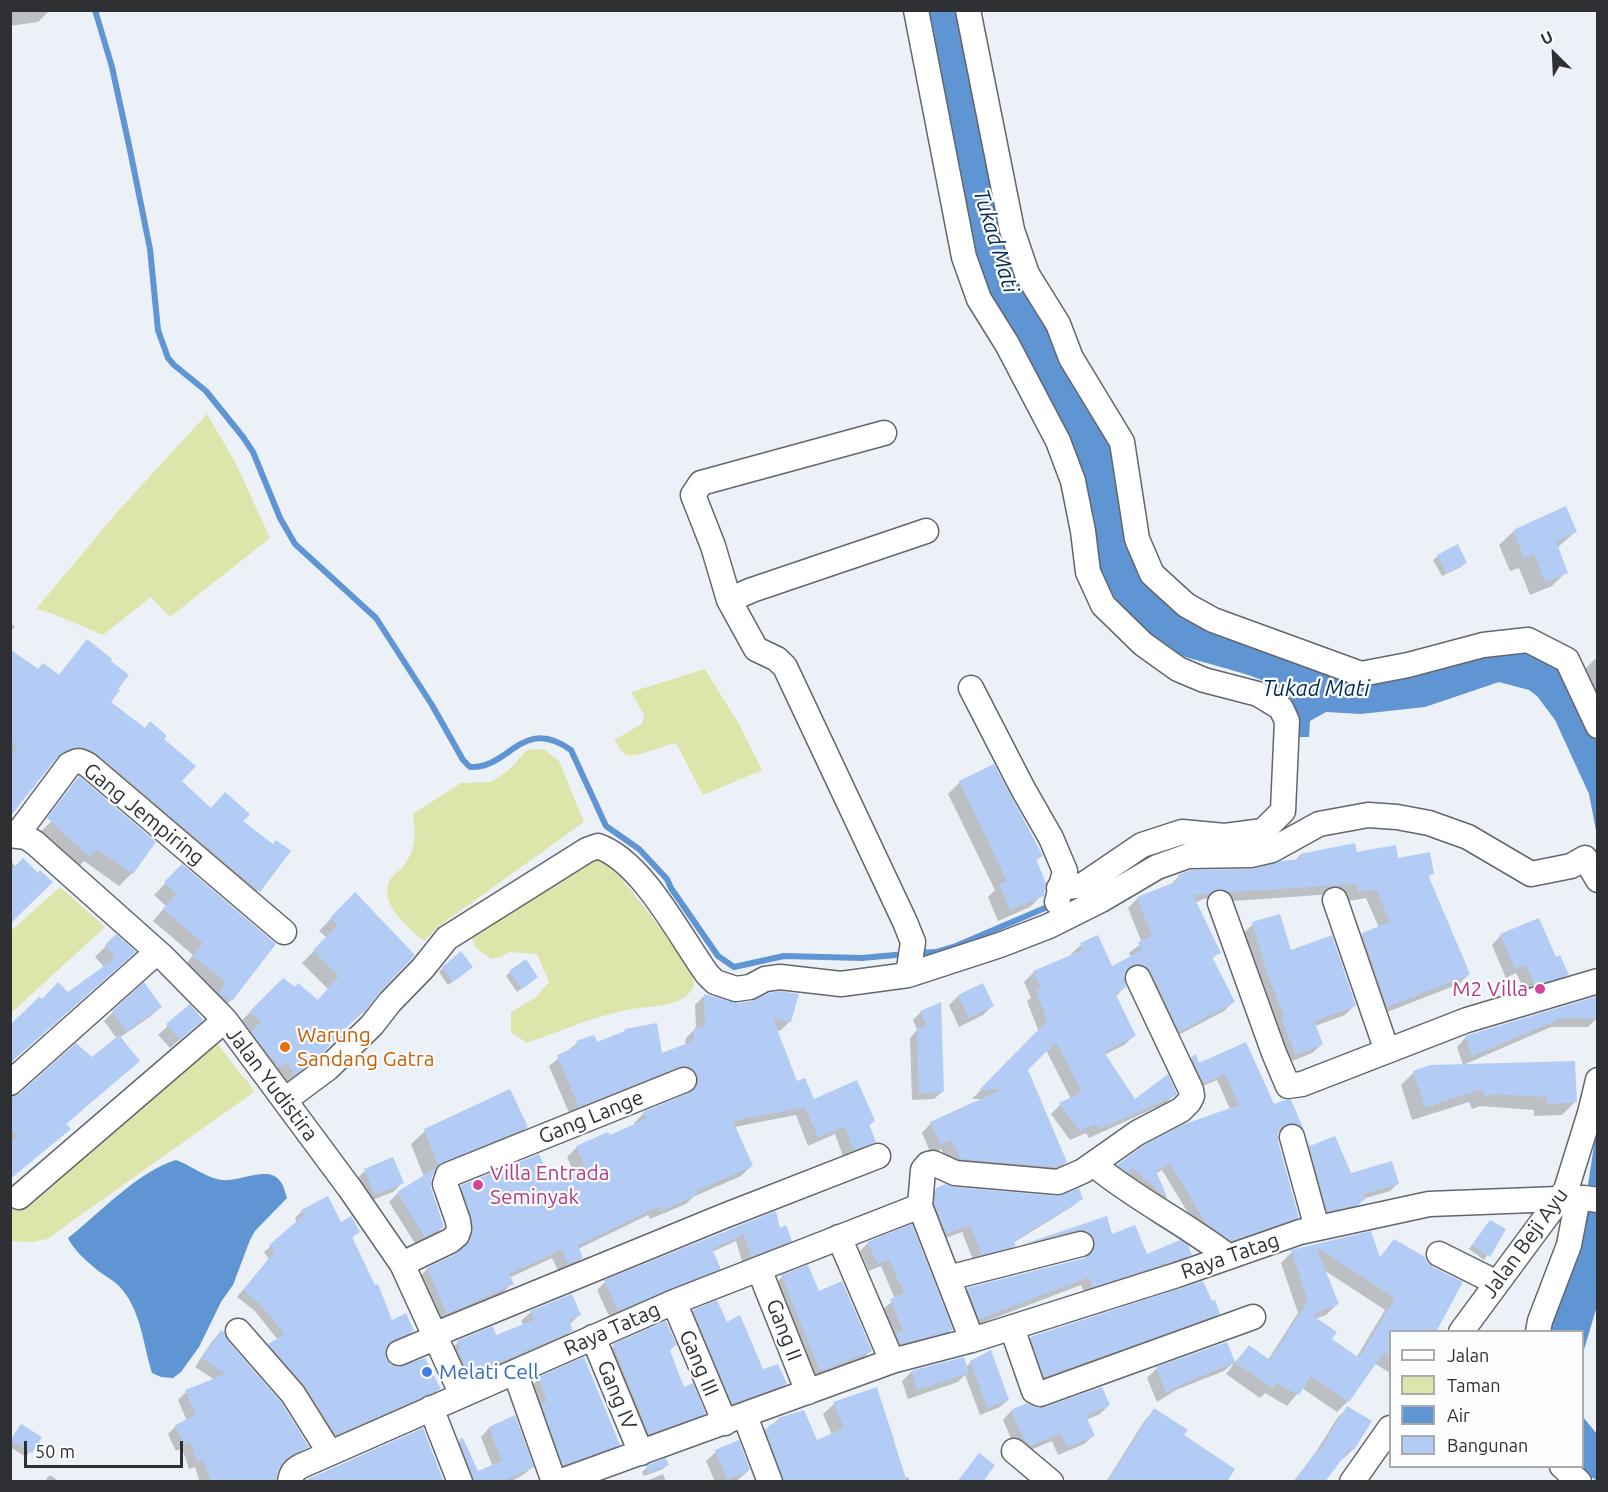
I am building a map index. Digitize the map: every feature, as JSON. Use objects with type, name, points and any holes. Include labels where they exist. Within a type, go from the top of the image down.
[{"type":"street","points":[[285,1100],[328,1068],[372,1025],[447,938],[587,850],[598,846],[610,850],[634,869],[706,974],[723,986],[736,989],[750,987],[765,979],[780,977],[841,984],[911,960],[1000,945],[1142,845],[1182,832],[1225,836],[1263,831],[1283,811],[1287,721],[1281,708],[1258,694],[1204,681],[1178,669],[1143,644],[1103,605],[1088,572],[1073,481],[1058,441],[1007,344],[980,299],[964,257],[916,10]]},
{"type":"street","points":[[968,10],[1012,230],[1027,274],[1058,324],[1071,358],[1122,442],[1137,539],[1152,574],[1186,605],[1213,620],[1361,674],[1483,645],[1528,640],[1567,660],[1598,726]]},
{"type":"street","points":[[884,433],[701,483],[693,495],[713,546],[729,600],[756,649],[777,659],[785,667],[911,960]]},
{"type":"street","points":[[729,600],[926,531]]},
{"type":"street","points":[[971,688],[1051,838],[1065,871],[1055,906]]},
{"type":"street","name":"Gang Jempiring","points":[[13,835],[69,765],[75,761],[81,761],[97,772],[284,932]]},
{"type":"street","points":[[1055,906],[1101,900],[1157,867],[1188,856],[1251,855],[1272,850],[1319,824],[1368,815],[1429,823],[1468,837],[1531,874],[1571,866],[1585,858],[1598,880]]},
{"type":"street","name":"Jalan Yudistira","points":[[13,835],[26,837],[35,843],[157,951],[225,1020],[402,1263],[462,1395]]},
{"type":"street","points":[[1335,900],[1387,1051]]},
{"type":"street","points":[[1220,903],[1288,1086],[1302,1084],[1467,1020],[1598,981]]},
{"type":"street","points":[[10,1083],[157,951]]},
{"type":"street","points":[[972,1340],[920,1206],[923,1170],[928,1164],[933,1163],[955,1173],[1058,1182],[1071,1178],[1137,1133],[1180,1110],[1189,1102],[1192,1096],[1187,1081],[1138,978]]},
{"type":"street","points":[[20,1197],[225,1020]]},
{"type":"street","name":"Gang Lange","points":[[402,1263],[450,1241],[457,1235],[458,1221],[445,1184],[445,1179],[452,1173],[684,1080]]},
{"type":"street","name":"Jalan Beji Ayu","points":[[1462,1330],[1497,1283],[1580,1199],[1566,1190],[1598,1080]]},
{"type":"street","points":[[1292,1137],[1317,1228]]},
{"type":"street","points":[[399,1353],[436,1335],[724,1216],[878,1156]]},
{"type":"street","points":[[1093,1164],[1114,1181],[1202,1236],[1229,1257]]},
{"type":"street","points":[[1538,1330],[1569,1245],[1580,1199]]},
{"type":"street","name":"Raya Tatag","points":[[559,1482],[892,1361],[1012,1328],[1300,1232],[1429,1204],[1580,1199]]},
{"type":"street","name":"Raya Tatag","points":[[291,1479],[295,1470],[330,1453],[593,1337],[674,1302],[920,1206]]},
{"type":"street","points":[[839,1237],[892,1361]]},
{"type":"street","points":[[948,1278],[1081,1244]]},
{"type":"street","points":[[1439,1254],[1497,1283]]},
{"type":"street","name":"Gang II","points":[[759,1269],[808,1392]]},
{"type":"street","name":"Gang III","points":[[674,1302],[770,1482]]},
{"type":"street","points":[[1012,1328],[1034,1391],[1040,1394],[1253,1317]]},
{"type":"street","points":[[238,1331],[292,1394],[330,1453]]},
{"type":"street","name":"Gang IV","points":[[593,1337],[641,1453]]},
{"type":"street","points":[[515,1372],[554,1482]]},
{"type":"street","points":[[431,1408],[460,1482]]},
{"type":"street","points":[[1352,1482],[1389,1429]]},
{"type":"street","points":[[1014,1451],[1051,1482]]},
{"type":"street","points":[[1563,1468],[1579,1482]]},
{"type":"green space","points":[[207,414],[235,462],[270,538],[170,617],[151,597],[103,635],[36,609],[118,511]]},
{"type":"green space","points":[[705,669],[740,726],[762,770],[703,795],[676,743],[643,753],[627,755],[614,740],[642,724],[644,715],[631,692]]},
{"type":"green space","points":[[544,749],[559,761],[584,822],[439,926],[424,941],[403,922],[391,906],[387,889],[390,880],[403,867],[413,848],[415,828],[413,814],[461,783],[491,782],[509,770],[527,750]]},
{"type":"green space","points":[[604,857],[670,940],[691,973],[693,988],[685,997],[673,1003],[610,1014],[527,1043],[511,1032],[511,1012],[535,998],[549,982],[537,954],[510,952],[491,959],[475,947],[470,932],[575,865]]},
{"type":"green space","points":[[60,887],[105,927],[11,1013],[11,931]]},
{"type":"green space","points":[[216,1042],[254,1092],[47,1239],[32,1242],[11,1241],[11,1208]]},
{"type":"water","name":"Tukad Mati","points":[[922,11],[962,11],[998,185],[1107,433],[1152,583],[1349,672],[1543,648],[1580,695],[1597,744],[1597,836],[1589,794],[1555,720],[1537,696],[1529,690],[1499,682],[1425,707],[1361,714],[1326,712],[1310,721],[1309,737],[1291,737],[1294,710],[1292,701],[1284,692],[1253,677],[1162,648],[1154,643],[1132,620],[1107,587],[976,271]]},
{"type":"water","points":[[1597,1126],[1597,1306],[1584,1350],[1584,1330],[1549,1330],[1587,1191]]},
{"type":"water","points":[[176,1160],[205,1175],[223,1180],[261,1174],[275,1176],[280,1181],[287,1198],[255,1231],[233,1285],[221,1302],[199,1347],[181,1372],[173,1378],[161,1377],[152,1373],[137,1316],[126,1295],[116,1284],[84,1259],[68,1238],[133,1183]]},
{"type":"water","points":[[1584,1418],[1597,1434],[1597,1481],[1579,1468],[1584,1468]]},
{"type":"building","points":[[1566,506],[1577,532],[1556,541],[1568,573],[1545,582],[1534,554],[1524,558],[1513,530]]},
{"type":"building","points":[[1458,544],[1467,563],[1446,573],[1437,555]]},
{"type":"building","points":[[87,639],[129,675],[111,702],[145,728],[150,721],[167,736],[164,739],[196,766],[182,781],[211,808],[225,792],[250,814],[243,821],[273,844],[276,840],[291,851],[260,892],[97,754],[85,748],[72,748],[58,756],[10,817],[10,755],[18,747],[10,741],[10,649],[38,669],[43,663],[59,675]]},
{"type":"building","points":[[994,764],[1043,856],[1036,859],[1046,883],[1044,896],[1010,910],[999,884],[1007,881],[959,781]]},
{"type":"building","points":[[79,776],[156,842],[133,874],[97,849],[90,857],[47,818]]},
{"type":"building","points":[[1355,843],[1357,852],[1396,845],[1398,858],[1430,852],[1434,874],[1428,875],[1470,974],[1387,1007],[1362,933],[1390,922],[1376,889],[1358,892],[1357,884],[1229,892],[1222,889],[1209,894],[1193,895],[1221,953],[1212,957],[1235,1002],[1179,1032],[1151,971],[1140,964],[1132,965],[1124,976],[1126,987],[1115,993],[1136,1036],[1104,1052],[1135,1099],[1168,1074],[1177,1094],[1175,1096],[1100,1129],[1096,1124],[1080,1131],[1059,1103],[1082,1092],[1056,1042],[1028,1070],[1067,1162],[1056,1167],[961,1159],[951,1140],[941,1145],[930,1122],[1003,1089],[979,1090],[1047,1021],[1036,990],[1041,989],[1033,971],[1083,950],[1080,943],[1098,935],[1112,966],[1142,950],[1138,942],[1152,936],[1137,897],[1178,881],[1178,875],[1191,870],[1254,869],[1281,861],[1301,859],[1300,854]]},
{"type":"building","points":[[23,858],[38,873],[40,870],[53,882],[10,924],[10,871]]},
{"type":"building","points":[[182,864],[276,944],[232,1001],[219,993],[226,982],[193,956],[203,943],[163,909],[176,894],[164,882]]},
{"type":"building","points":[[355,892],[415,955],[363,1014],[361,1012],[319,1057],[295,1075],[286,1062],[281,1067],[270,1057],[251,1032],[261,1022],[249,1012],[283,978],[295,987],[298,983],[318,1000],[339,976],[313,950],[338,925],[330,918]]},
{"type":"building","points":[[1280,914],[1291,950],[1332,935],[1356,1006],[1314,1021],[1323,1044],[1296,1055],[1281,1017],[1284,1016],[1266,970],[1252,922]]},
{"type":"building","points":[[1539,918],[1556,957],[1560,955],[1569,975],[1535,985],[1526,965],[1515,969],[1500,934]]},
{"type":"building","points":[[116,934],[136,952],[10,1063],[10,1025],[39,997],[42,999],[58,982],[68,992],[115,958],[105,945]]},
{"type":"building","points":[[461,951],[473,967],[453,982],[442,967]]},
{"type":"building","points":[[526,959],[538,977],[522,989],[509,971]]},
{"type":"building","points":[[144,982],[162,1007],[127,1031],[112,1011]]},
{"type":"building","points":[[983,983],[994,1006],[969,1018],[958,995]]},
{"type":"building","points":[[780,991],[799,994],[791,1022],[773,1019],[797,1081],[805,1078],[814,1099],[857,1080],[875,1121],[869,1124],[876,1142],[853,1150],[845,1126],[818,1137],[805,1107],[733,1121],[753,1166],[696,1191],[697,1195],[660,1211],[658,1207],[578,1245],[583,1258],[568,1264],[562,1249],[509,1274],[514,1284],[447,1314],[427,1268],[456,1254],[471,1240],[472,1219],[461,1185],[539,1154],[552,1183],[586,1169],[576,1146],[608,1132],[610,1135],[646,1119],[643,1112],[689,1093],[698,1083],[693,1069],[687,1066],[679,1067],[579,1107],[557,1055],[578,1046],[576,1041],[594,1035],[597,1042],[625,1031],[625,1029],[657,1023],[662,1053],[693,1041],[695,1027],[705,1028],[704,994],[738,1003],[752,1001],[769,993]]},
{"type":"building","points":[[1598,996],[1598,1018],[1561,1018],[1472,1056],[1465,1036]]},
{"type":"building","points":[[941,1002],[944,1092],[919,1093],[917,1028],[927,1027],[920,1011]]},
{"type":"building","points":[[190,1004],[203,1020],[180,1040],[166,1024]]},
{"type":"building","points":[[119,1035],[140,1061],[66,1124],[71,1129],[10,1179],[10,1144],[18,1137],[10,1128],[10,1097],[19,1094],[76,1043],[92,1057]]},
{"type":"building","points":[[1246,1042],[1274,1104],[1291,1100],[1304,1130],[1296,1123],[1289,1123],[1282,1127],[1278,1134],[1299,1218],[1231,1241],[1206,1223],[1170,1164],[1156,1171],[1168,1199],[1133,1168],[1127,1172],[1117,1165],[1144,1145],[1182,1125],[1239,1105],[1225,1074],[1204,1083],[1191,1057],[1196,1054],[1199,1063]]},
{"type":"building","points":[[1575,1061],[1577,1102],[1547,1104],[1547,1097],[1495,1094],[1485,1097],[1482,1089],[1425,1107],[1413,1071],[1430,1065]]},
{"type":"building","points":[[510,1089],[528,1127],[438,1165],[424,1129]]},
{"type":"building","points":[[1335,1136],[1351,1173],[1392,1161],[1399,1184],[1363,1194],[1365,1200],[1360,1202],[1361,1204],[1327,1212],[1307,1137],[1310,1146]]},
{"type":"building","points":[[393,1157],[404,1183],[375,1195],[364,1169]]},
{"type":"building","points":[[436,1168],[431,1179],[431,1188],[444,1227],[425,1237],[397,1192]]},
{"type":"building","points":[[946,1184],[954,1187],[1057,1196],[1079,1188],[1083,1199],[1014,1241],[1016,1246],[982,1255],[970,1225],[946,1234],[934,1204],[936,1188]]},
{"type":"building","points":[[328,1196],[341,1222],[351,1216],[360,1232],[352,1237],[375,1285],[378,1284],[392,1320],[406,1313],[414,1331],[388,1344],[385,1351],[386,1359],[391,1365],[398,1367],[425,1358],[441,1389],[336,1435],[305,1386],[268,1344],[285,1334],[261,1305],[243,1290],[275,1251],[269,1245],[304,1215],[301,1210]]},
{"type":"building","points":[[776,1211],[780,1228],[786,1225],[792,1241],[751,1257],[744,1234],[712,1249],[721,1269],[618,1311],[604,1280]]},
{"type":"building","points":[[1107,1216],[1112,1234],[1135,1225],[1147,1254],[1180,1240],[1188,1245],[1192,1255],[1093,1287],[1089,1277],[979,1319],[967,1288],[1085,1258],[1091,1254],[1095,1241],[1092,1235],[1084,1230],[1021,1245]]},
{"type":"building","points":[[1490,1220],[1506,1229],[1490,1257],[1472,1245]]},
{"type":"building","points":[[912,1224],[953,1330],[900,1344],[896,1333],[903,1331],[890,1299],[904,1293],[889,1259],[878,1264],[867,1242]]},
{"type":"building","points":[[1371,1231],[1380,1257],[1394,1239],[1425,1257],[1433,1267],[1463,1282],[1437,1330],[1389,1330],[1389,1355],[1384,1352],[1349,1402],[1311,1376],[1299,1395],[1276,1383],[1273,1388],[1236,1363],[1249,1345],[1270,1360],[1308,1301],[1291,1250]],"holes":[[[1316,1247],[1395,1298],[1359,1358],[1332,1339],[1337,1332],[1312,1315],[1339,1304]]]},
{"type":"building","points":[[808,1265],[819,1291],[842,1281],[872,1351],[820,1371],[781,1275]]},
{"type":"building","points":[[1203,1281],[1212,1301],[1215,1300],[1220,1314],[1044,1377],[1030,1337]]},
{"type":"building","points":[[572,1294],[581,1315],[569,1320],[573,1331],[468,1374],[458,1350],[461,1349],[457,1341],[493,1326],[496,1335],[534,1320],[530,1311]]},
{"type":"building","points":[[717,1300],[727,1322],[740,1315],[763,1369],[778,1364],[787,1384],[732,1404],[693,1310]]},
{"type":"building","points":[[666,1321],[677,1345],[669,1348],[684,1387],[693,1383],[706,1414],[649,1434],[613,1344]]},
{"type":"building","points":[[221,1330],[227,1340],[282,1403],[309,1447],[284,1461],[278,1471],[276,1482],[211,1482],[203,1460],[197,1462],[190,1441],[184,1444],[175,1425],[196,1415],[185,1390],[226,1374],[202,1358]]},
{"type":"building","points":[[1227,1342],[1235,1362],[1166,1393],[1156,1367]]},
{"type":"building","points":[[991,1350],[1009,1400],[987,1408],[970,1361]]},
{"type":"building","points":[[584,1357],[620,1445],[563,1465],[541,1404],[547,1401],[538,1377]]},
{"type":"building","points":[[964,1357],[969,1373],[917,1390],[911,1371]]},
{"type":"building","points":[[877,1387],[907,1482],[784,1482],[765,1429],[780,1421],[778,1418],[804,1410],[817,1440],[844,1428],[833,1402]]},
{"type":"building","points":[[1102,1387],[1110,1405],[1086,1416],[1095,1436],[1067,1447],[1061,1433],[1031,1446],[1025,1441],[1011,1410],[1027,1403],[1039,1408],[1045,1407]]},
{"type":"building","points":[[1347,1406],[1372,1421],[1354,1450],[1350,1448],[1325,1482],[1294,1482],[1317,1450],[1319,1451]]},
{"type":"building","points":[[1154,1408],[1188,1430],[1184,1435],[1235,1469],[1227,1482],[1107,1482]]},
{"type":"building","points":[[515,1415],[534,1467],[500,1482],[474,1482],[459,1439],[463,1438],[478,1471],[502,1461],[489,1427]]},
{"type":"building","points":[[21,1424],[42,1437],[32,1453],[11,1440]]},
{"type":"building","points":[[423,1428],[444,1482],[305,1482],[308,1479]]},
{"type":"building","points":[[739,1440],[750,1470],[727,1480],[715,1450]]},
{"type":"building","points":[[979,1453],[995,1465],[983,1482],[957,1482]]},
{"type":"building","points":[[666,1458],[669,1465],[648,1473],[646,1466]]},
{"type":"waterway","points":[[95,10],[112,67],[130,150],[150,249],[158,330],[168,358],[206,391],[243,437],[253,452],[280,518],[295,544],[376,618],[432,705],[463,760],[470,767],[484,765],[517,746],[540,738],[554,741],[571,750],[606,826],[639,849],[667,879],[718,956],[734,967],[784,956],[862,958],[906,954]]},
{"type":"waterway","points":[[916,953],[936,952],[956,946],[1052,905]]},
{"type":"place","name":"M2 Villa","points":[[1540,989]]},
{"type":"place","name":"Warung Sandang Gatra","points":[[285,1047]]},
{"type":"place","name":"Villa Entrada Seminyak","points":[[478,1185]]},
{"type":"place","name":"Melati Cell","points":[[427,1372]]}]
